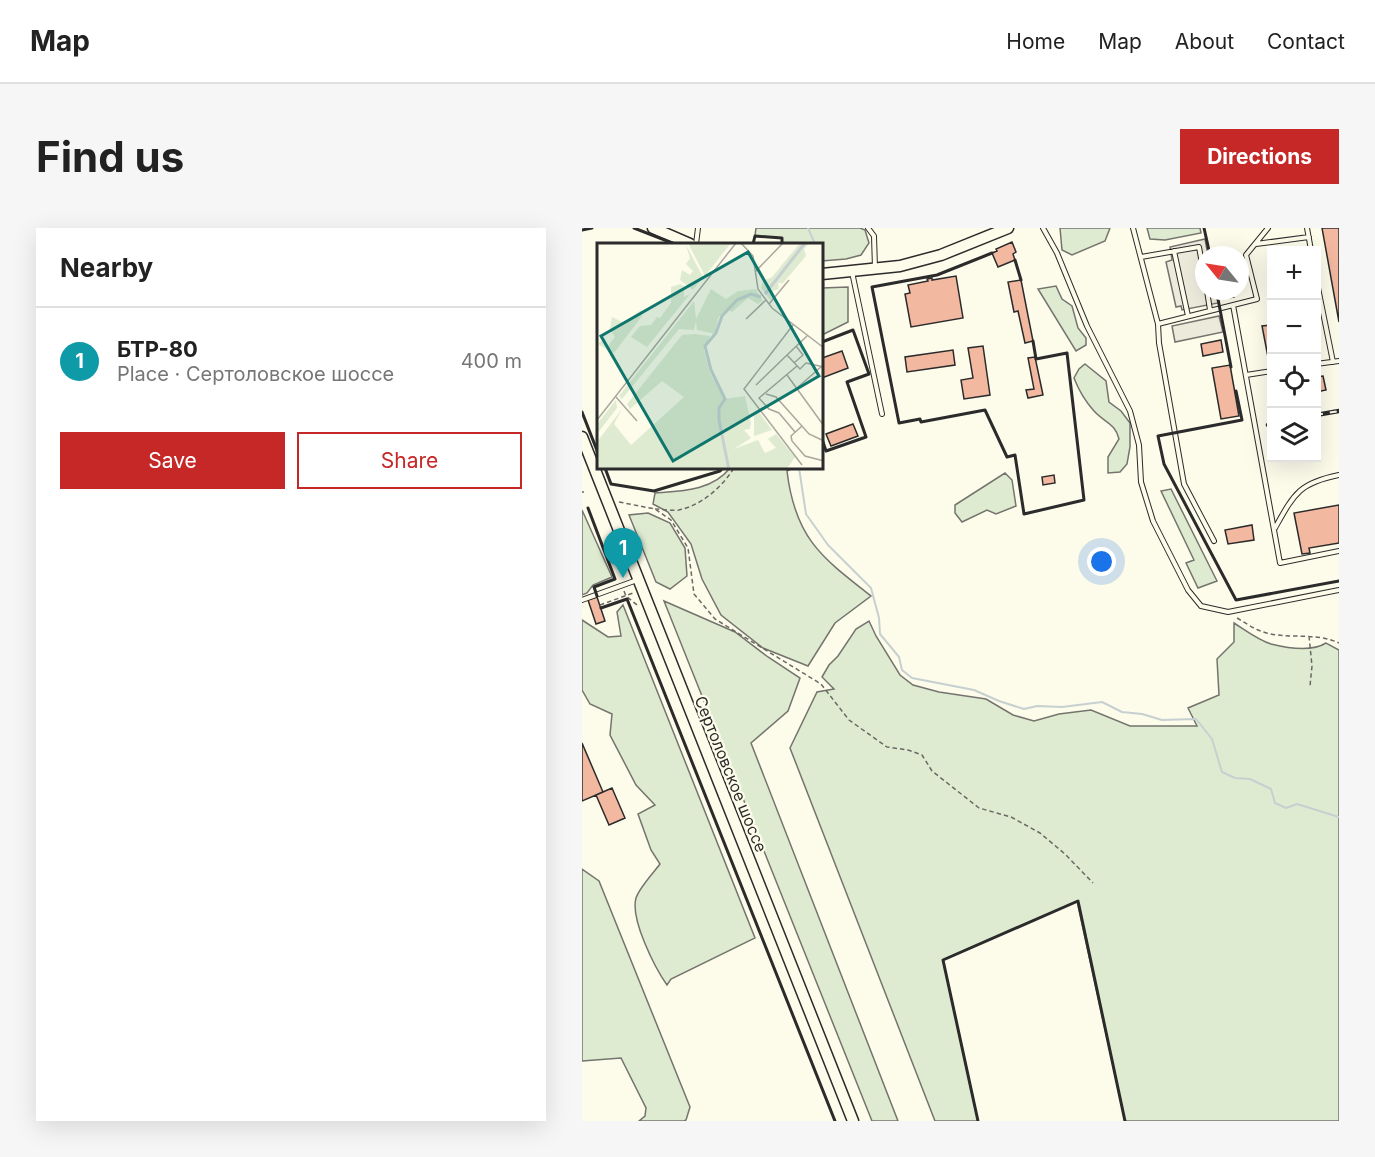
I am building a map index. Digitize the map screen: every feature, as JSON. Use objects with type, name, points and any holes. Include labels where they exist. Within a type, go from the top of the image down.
[{"type":"main road","points":[[652,228],[688,243]]},
{"type":"main road","points":[[824,274],[900,266],[941,255],[1008,228]]},
{"type":"main road","name":"Сертоловское шоссе","points":[[582,437],[638,586],[853,1121]]},
{"type":"lane","points":[[696,243],[698,228]]},
{"type":"lane","points":[[868,228],[874,236],[875,268]]},
{"type":"lane","points":[[1042,228],[1057,253],[1087,326],[1130,411],[1139,445],[1141,482],[1153,521],[1188,590],[1201,606],[1228,612],[1339,590]]},
{"type":"lane","points":[[1133,228],[1158,324],[1159,343],[1184,484],[1214,541]]},
{"type":"lane","points":[[1158,324],[1257,299],[1246,255],[1268,228]]},
{"type":"lane","points":[[1307,228],[1310,246]]},
{"type":"lane","points":[[1255,244],[1309,237]]},
{"type":"lane","points":[[1141,257],[1195,248]]},
{"type":"lane","points":[[1174,251],[1188,316]]},
{"type":"lane","points":[[852,271],[882,414]]},
{"type":"lane","points":[[1321,299],[1333,362]]},
{"type":"lane","points":[[1208,300],[1210,310]]},
{"type":"lane","points":[[1233,305],[1280,562],[1339,551]]},
{"type":"lane","points":[[1321,364],[1339,361]]},
{"type":"lane","points":[[1246,375],[1267,372]]},
{"type":"lane","points":[[1274,528],[1289,502],[1300,489],[1319,479],[1339,475]]},
{"type":"lane","points":[[582,600],[622,586],[638,586]]},
{"type":"path","points":[[607,500],[655,509],[678,510],[701,501],[725,482],[733,470]]},
{"type":"path","points":[[655,509],[671,520],[688,548],[694,594],[716,619],[821,684],[849,720],[887,747],[922,755],[932,771],[978,808],[1011,817],[1040,833],[1065,854],[1093,883]]},
{"type":"path","points":[[622,586],[626,596],[638,605]]},
{"type":"path","points":[[600,605],[626,596],[638,586]]},
{"type":"path","points":[[1228,612],[1258,630],[1274,634],[1331,639],[1339,643]]},
{"type":"path","points":[[1309,636],[1312,666],[1310,686]]},
{"type":"green space","points":[[756,228],[860,228],[865,230],[869,243],[861,255],[824,261],[824,243],[782,243],[782,238],[755,236]]},
{"type":"green space","points":[[1060,228],[1110,228],[1105,241],[1072,255],[1062,250]]},
{"type":"green space","points":[[1147,228],[1200,228],[1201,233],[1165,240],[1150,239]]},
{"type":"green space","points":[[1056,286],[1062,299],[1072,306],[1078,328],[1086,338],[1086,345],[1076,351],[1038,289]]},
{"type":"green space","points":[[848,287],[848,322],[824,334],[824,288]]},
{"type":"green space","points":[[1085,364],[1106,381],[1109,402],[1121,411],[1130,423],[1127,464],[1120,472],[1108,473],[1108,457],[1119,439],[1117,434],[1112,426],[1088,403],[1074,378]]},
{"type":"green space","points":[[728,470],[789,470],[787,471],[796,513],[813,544],[838,569],[871,596],[835,623],[808,666],[763,648],[721,615],[702,579],[691,544],[668,512],[653,504],[655,493],[695,488],[723,476]]},
{"type":"green space","points":[[1005,473],[1012,480],[1016,506],[996,514],[987,510],[962,522],[955,513],[955,505]]},
{"type":"green space","points":[[1171,489],[1217,581],[1198,588],[1186,563],[1194,560],[1161,491]]},
{"type":"green space","points":[[582,510],[612,577],[593,585],[587,593],[582,595]]},
{"type":"green space","points":[[648,513],[670,523],[685,548],[687,576],[670,589],[656,582],[629,515]]},
{"type":"green space","points":[[664,601],[735,632],[800,678],[788,711],[751,743],[898,1121],[872,1121]]},
{"type":"green space","points":[[623,605],[755,938],[671,979],[667,985],[645,943],[635,907],[640,890],[660,864],[651,850],[638,814],[655,805],[636,785],[610,735],[612,714],[590,704],[582,690],[582,620],[608,637],[621,636],[617,612]]},
{"type":"green space","points":[[869,621],[900,675],[913,685],[939,692],[986,699],[1013,715],[1034,721],[1059,714],[1091,710],[1130,726],[1197,726],[1188,708],[1219,695],[1217,659],[1234,642],[1234,623],[1271,644],[1292,648],[1314,648],[1326,643],[1339,650],[1339,1121],[1125,1121],[1077,901],[943,960],[978,1121],[935,1121],[790,748],[817,692],[834,689],[822,677],[829,665],[838,656],[856,629]]},
{"type":"green space","points":[[582,869],[599,881],[690,1107],[684,1121],[639,1121],[645,1116],[646,1108],[621,1058],[582,1061]]},
{"type":"shaded area","points":[[1205,239],[1206,246],[1195,246],[1195,300],[1218,300],[1218,303],[1182,310],[1181,306],[1176,307],[1166,262],[1172,260],[1170,247]]},
{"type":"shaded area","points":[[1219,316],[1223,332],[1175,342],[1172,326]]},
{"type":"building","points":[[1322,228],[1339,228],[1339,322]]},
{"type":"building","points":[[1012,242],[1016,252],[1013,254],[1015,260],[998,267],[992,253]]},
{"type":"building","points":[[956,276],[963,318],[911,327],[905,294],[910,293],[908,285],[932,278],[932,280]]},
{"type":"building","points":[[1021,280],[1033,341],[1025,343],[1018,311],[1014,312],[1008,282]]},
{"type":"building","points":[[1267,325],[1267,352],[1262,326]]},
{"type":"building","points":[[1221,340],[1223,352],[1203,356],[1201,344]]},
{"type":"building","points":[[983,346],[990,395],[964,399],[961,380],[973,378],[968,348]]},
{"type":"building","points":[[953,350],[955,365],[907,372],[905,357]]},
{"type":"building","points":[[842,351],[848,368],[824,377],[824,357]]},
{"type":"building","points":[[1035,357],[1043,395],[1028,398],[1026,390],[1034,389],[1028,358]]},
{"type":"building","points":[[1230,365],[1239,416],[1221,419],[1212,368]]},
{"type":"building","points":[[1321,376],[1323,376],[1326,390],[1321,391]]},
{"type":"building","points":[[853,424],[858,436],[831,446],[826,434]]},
{"type":"building","points":[[1054,475],[1055,483],[1043,485],[1042,477]]},
{"type":"building","points":[[1339,505],[1339,543],[1309,548],[1310,553],[1302,554],[1294,513]]},
{"type":"building","points":[[1252,525],[1254,540],[1228,544],[1225,530]]},
{"type":"building","points":[[597,597],[605,621],[596,624],[588,600]]},
{"type":"building","points":[[582,743],[603,792],[582,801]]},
{"type":"building","points":[[612,788],[625,818],[609,825],[596,795]]},
{"type":"waterway","points":[[808,228],[815,243]]},
{"type":"waterway","points":[[799,470],[806,514],[828,545],[871,588],[879,618],[880,634],[899,657],[902,670],[912,678],[974,690],[1024,709],[1037,706],[1062,707],[1102,702],[1122,712],[1142,714],[1162,720],[1196,719],[1212,739],[1222,772],[1235,778],[1250,779],[1271,789],[1275,803],[1286,808],[1297,804],[1339,817]]},
{"type":"railway","points":[[1321,414],[1339,411]]},
{"type":"wall","points":[[582,230],[592,228]]},
{"type":"wall","points":[[634,228],[672,243]]},
{"type":"wall","points":[[1204,228],[1208,246]]},
{"type":"wall","points":[[753,243],[755,236],[782,238],[782,243]]},
{"type":"wall","points":[[992,253],[937,275],[872,287],[899,423],[920,419],[921,422],[985,410],[1007,457],[1015,455],[1024,514],[1084,500],[1067,353],[1036,359],[1033,341]]},
{"type":"wall","points":[[1015,260],[1021,280]]},
{"type":"wall","points":[[1218,300],[1231,367]]},
{"type":"wall","points":[[824,341],[853,330],[869,374],[847,382],[866,437],[826,451],[824,445]]},
{"type":"wall","points":[[1236,391],[1242,420],[1158,436],[1164,464],[1236,600],[1339,581]]},
{"type":"wall","points":[[582,412],[597,450]]},
{"type":"wall","points":[[606,470],[611,484],[654,491],[721,470]]},
{"type":"wall","points":[[588,508],[615,579],[594,587],[597,596]]},
{"type":"wall","points":[[601,608],[627,599],[835,1121]]},
{"type":"wall","points":[[978,1121],[943,960],[1078,901],[1125,1121]]},
{"type":"place","name":"БТР-80","points":[[623,578]]}]
